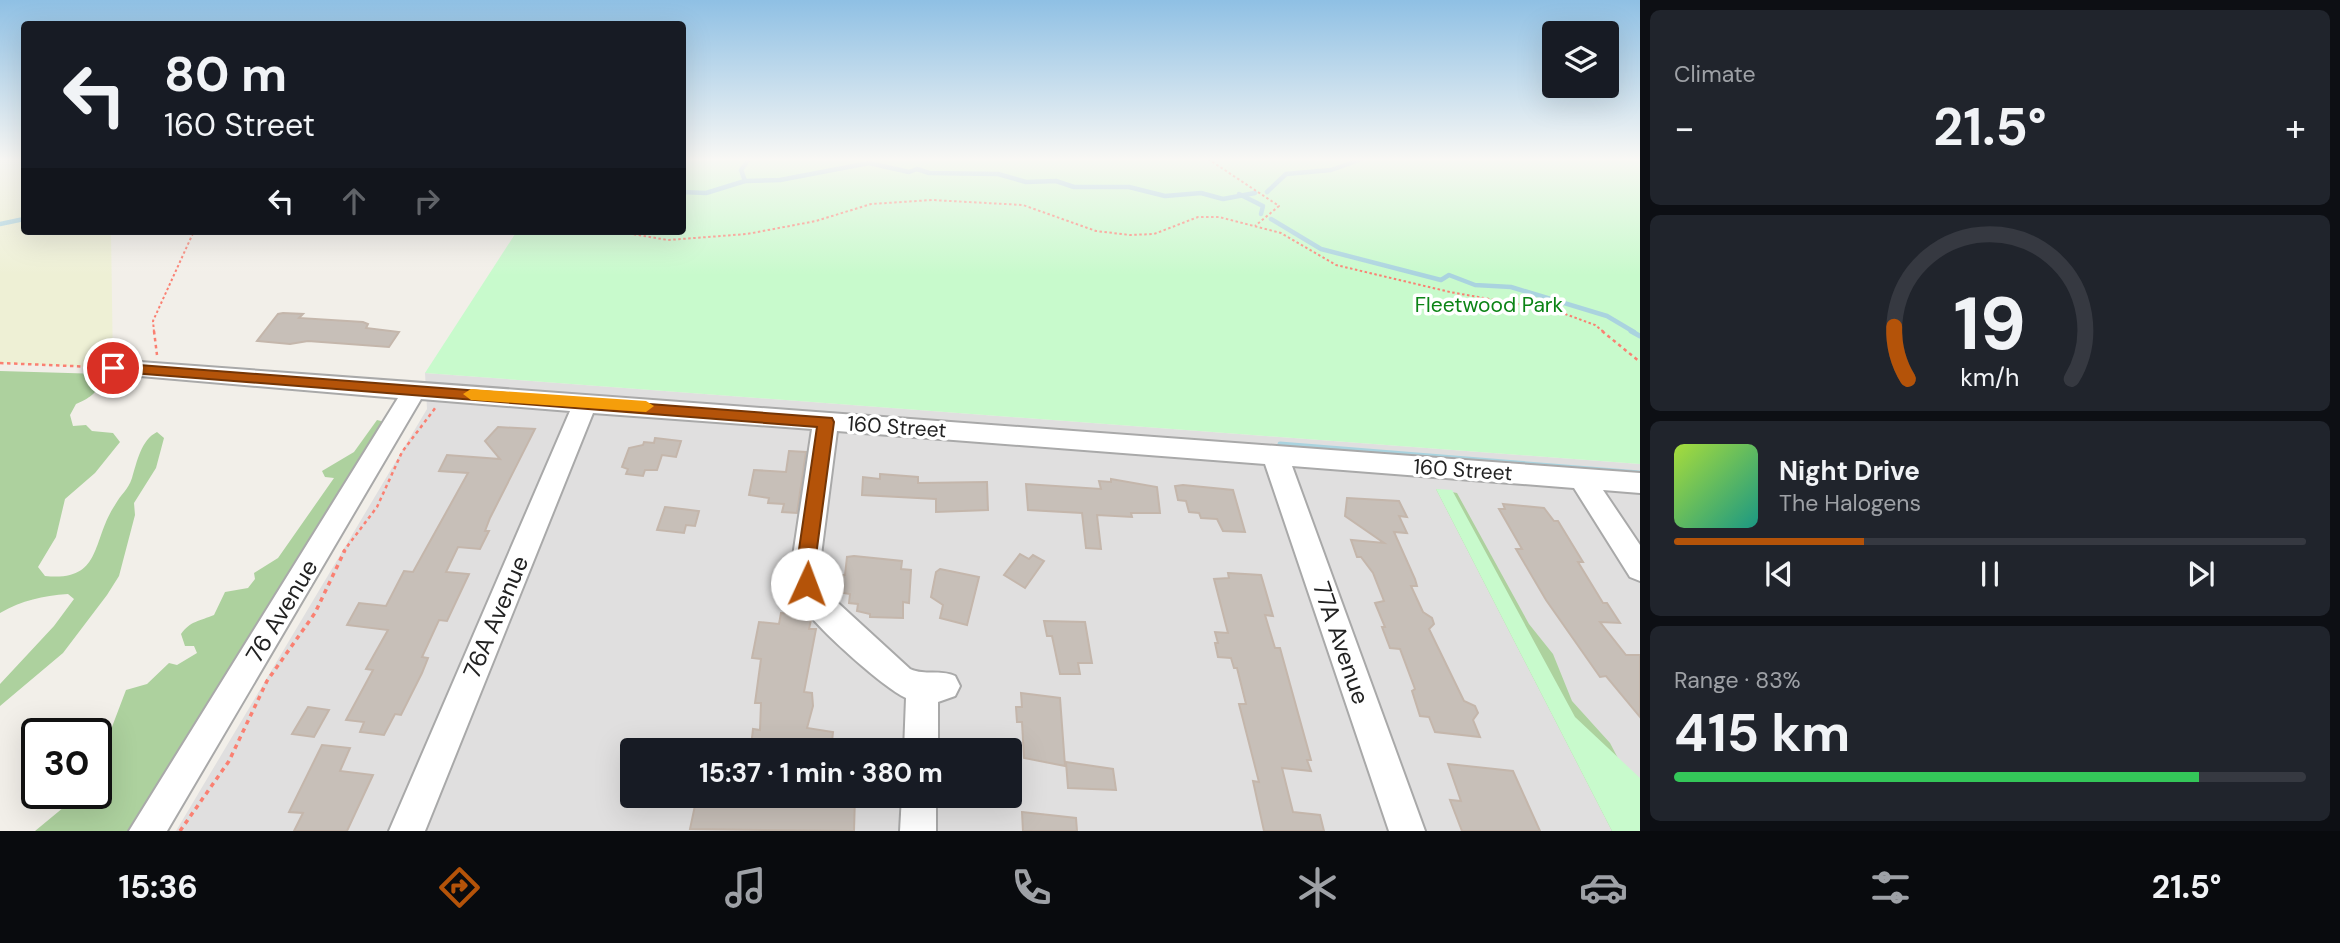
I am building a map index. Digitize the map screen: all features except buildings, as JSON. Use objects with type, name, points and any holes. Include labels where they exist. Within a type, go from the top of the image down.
[{"type":"street","name":"160 Street","points":[[113,368],[428,394],[585,403],[1640,483]]},
{"type":"street","name":"76 Avenue","points":[[148,831],[428,394]]},
{"type":"street","name":"76A Avenue","points":[[407,831],[585,403]]},
{"type":"street","points":[[826,422],[806,563],[807,584],[816,601],[898,679],[933,688],[923,738]]},
{"type":"street","name":"77A Avenue","points":[[1275,456],[1407,831]]},
{"type":"street","points":[[1582,479],[1640,569]]},
{"type":"street","points":[[918,831],[919,808]]},
{"type":"path","points":[[1255,226],[1279,206],[1267,198]]},
{"type":"path","points":[[638,235],[668,240],[747,234],[817,221],[871,204],[932,200],[1023,205],[1096,231],[1130,235],[1154,234],[1198,217],[1219,217],[1281,233],[1336,265],[1450,292],[1557,311],[1595,325],[1640,362]]},
{"type":"path","points":[[161,371],[153,321],[192,235]]},
{"type":"path","points":[[0,363],[113,368]]},
{"type":"path","points":[[180,831],[229,761],[267,681],[310,622],[342,554],[377,507],[428,394]]},
{"type":"shaded area","points":[[425,373],[1640,464],[1640,831],[176,831],[427,409]]},
{"type":"green space","points":[[0,198],[21,198],[21,235],[111,235],[113,368],[0,363]]},
{"type":"green space","name":"Fleetwood Park","points":[[686,198],[1640,198],[1640,464],[425,373],[514,235],[686,235]]},
{"type":"green space","points":[[0,371],[102,374],[97,390],[76,404],[70,415],[73,426],[86,425],[92,431],[113,433],[120,442],[95,473],[65,499],[56,537],[38,567],[45,576],[64,576],[86,566],[93,556],[107,519],[130,482],[143,446],[157,432],[164,438],[156,468],[134,503],[135,515],[119,576],[63,653],[0,706],[0,684],[54,626],[74,599],[68,594],[41,597],[0,613]]},
{"type":"green space","points":[[377,420],[385,422],[132,831],[35,831],[62,809],[112,809],[112,727],[126,690],[147,684],[169,663],[177,665],[197,653],[194,646],[185,646],[181,634],[184,630],[214,615],[225,592],[248,588],[255,579],[254,573],[278,558],[334,478],[325,477],[322,471],[354,452]]},
{"type":"green space","points":[[1436,489],[1457,493],[1529,624],[1553,654],[1572,701],[1610,743],[1621,764],[1640,831],[1612,831]]},
{"type":"green space","points":[[1436,489],[1452,490],[1575,717],[1640,778],[1640,831],[1612,831]]},
{"type":"waterway","points":[[1219,198],[1230,198]]},
{"type":"waterway","points":[[1247,198],[1263,206],[1261,214]]},
{"type":"waterway","points":[[1271,219],[1321,249],[1441,280],[1449,275],[1475,285],[1511,287],[1607,316],[1634,332]]},
{"type":"waterway","points":[[0,224],[21,220]]},
{"type":"waterway","points":[[1631,331],[1640,336]]},
{"type":"waterway","points":[[1280,444],[1640,473]]},
{"type":"slow traffic","points":[[471,394],[646,406]]},
{"type":"route","points":[[113,368],[703,410],[826,422],[806,563],[807,584]]}]
